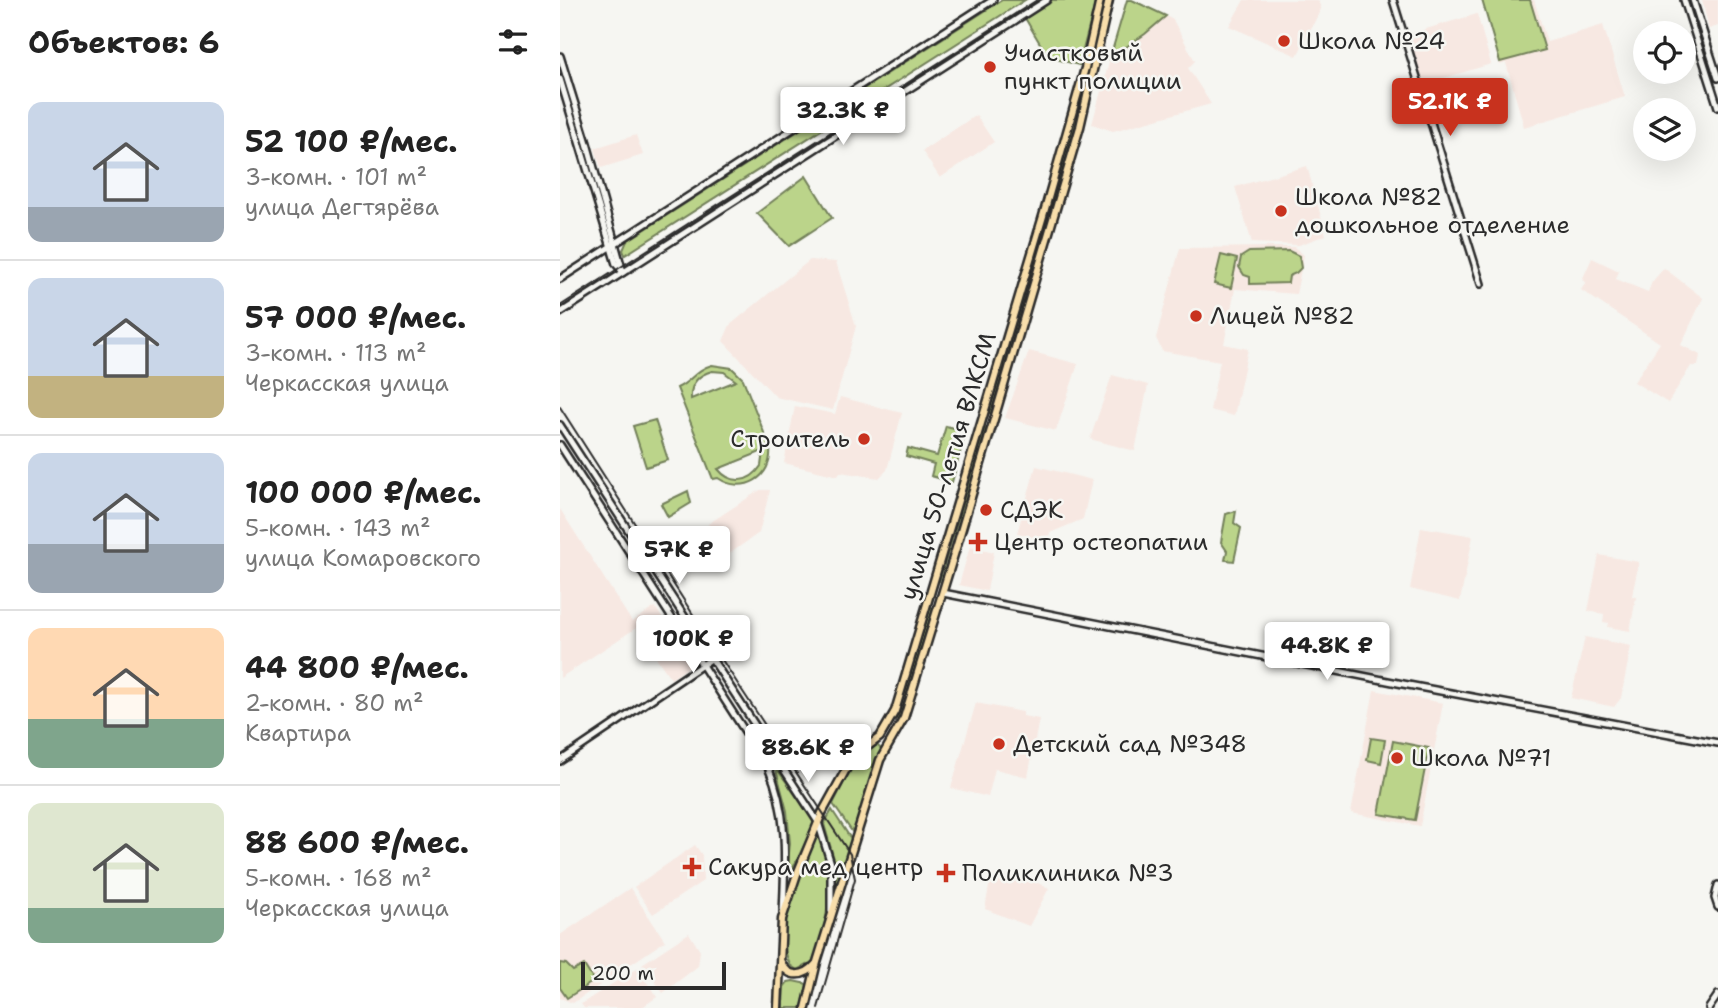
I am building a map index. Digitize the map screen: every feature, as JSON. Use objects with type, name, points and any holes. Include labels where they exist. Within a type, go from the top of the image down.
[{"type":"main road","points":[[560,279],[993,0]]},
{"type":"main road","points":[[560,313],[1048,0]]},
{"type":"main road","name":"улица 50-летия ВЛКСМ","points":[[778,1008],[782,919],[789,892],[818,822],[849,764],[880,737],[891,720],[1043,216],[1085,68],[1100,0]]},
{"type":"main road","name":"улица 50-летия ВЛКСМ","points":[[806,1008],[817,962],[880,760],[904,718],[943,593],[1080,127],[1109,0]]},
{"type":"main road","points":[[1393,0],[1481,284]]},
{"type":"main road","points":[[1684,0],[1718,107]]},
{"type":"main road","points":[[1693,0],[1718,78]]},
{"type":"main road","points":[[560,56],[613,245]]},
{"type":"main road","points":[[560,79],[624,272]]},
{"type":"main road","points":[[560,425],[818,822],[831,864],[830,925]]},
{"type":"main road","points":[[560,445],[768,767],[778,791],[782,811],[785,850],[782,919]]},
{"type":"main road","points":[[931,589],[1403,684],[1718,743]]},
{"type":"main road","points":[[560,761],[711,659]]},
{"type":"main road","points":[[1718,885],[1718,907]]},
{"type":"main road","points":[[779,955],[784,968],[792,974],[805,973],[817,962]]},
{"type":"main road","points":[[1709,1008],[1718,995]]},
{"type":"shaded area","name":"Школа №24","points":[[1244,0],[1318,0],[1321,9],[1297,56],[1229,26]]},
{"type":"shaded area","points":[[1482,0],[1534,0],[1547,42],[1603,25],[1625,97],[1524,127],[1506,63],[1500,65]]},
{"type":"shaded area","points":[[1702,0],[1718,0],[1718,26],[1709,29]]},
{"type":"shaded area","points":[[1477,14],[1491,64],[1424,84],[1409,34]]},
{"type":"shaded area","points":[[1166,16],[1173,20],[1195,61],[1188,68],[1211,104],[1113,131],[1092,124],[1110,58]]},
{"type":"shaded area","points":[[976,115],[994,142],[940,178],[922,151]]},
{"type":"shaded area","points":[[636,135],[643,155],[601,168],[595,148]]},
{"type":"shaded area","name":"Школа №82 дошкольное отделение","points":[[1307,166],[1326,235],[1299,245],[1252,243],[1235,187]]},
{"type":"shaded area","name":"Лицей №82","points":[[1294,247],[1304,255],[1296,294],[1235,289],[1224,344],[1248,349],[1234,416],[1210,410],[1220,361],[1162,351],[1156,338],[1180,248]]},
{"type":"shaded area","points":[[1592,258],[1619,271],[1616,279],[1648,292],[1652,282],[1664,268],[1703,298],[1681,345],[1700,355],[1698,366],[1691,366],[1668,403],[1634,382],[1660,343],[1581,290],[1586,282],[1582,280]]},
{"type":"shaded area","points":[[810,260],[836,262],[856,326],[833,410],[776,397],[723,341],[730,325]]},
{"type":"shaded area","points":[[1029,351],[1078,364],[1056,431],[1005,418]]},
{"type":"shaded area","points":[[1112,375],[1148,385],[1135,451],[1090,439]]},
{"type":"shaded area","points":[[840,397],[902,413],[887,470],[879,478],[840,472],[838,476],[784,463],[795,406],[835,414]]},
{"type":"shaded area","points":[[1036,466],[1092,480],[1083,519],[1050,533],[1047,541],[1017,533]]},
{"type":"shaded area","points":[[760,490],[770,490],[759,533],[729,554],[708,524]]},
{"type":"shaded area","points":[[560,509],[632,622],[655,607],[693,664],[671,679],[636,628],[560,678]]},
{"type":"shaded area","points":[[1421,527],[1473,536],[1460,601],[1410,589]]},
{"type":"shaded area","points":[[970,546],[994,552],[987,591],[959,585]]},
{"type":"shaded area","points":[[1599,555],[1639,562],[1632,596],[1636,597],[1630,631],[1608,627],[1609,623],[1603,622],[1604,614],[1588,611]]},
{"type":"shaded area","points":[[1585,637],[1631,646],[1621,698],[1614,707],[1571,698]]},
{"type":"shaded area","name":"Школа №71","points":[[1374,690],[1443,703],[1420,826],[1351,813]]},
{"type":"shaded area","name":"Детский сад №348","points":[[976,703],[1023,712],[1023,716],[1039,719],[1028,777],[995,769],[988,797],[951,788]]},
{"type":"shaded area","points":[[858,728],[864,741],[839,768],[831,762],[824,763],[823,749],[830,740]]},
{"type":"shaded area","points":[[695,845],[702,855],[703,881],[653,914],[634,887]]},
{"type":"shaded area","points":[[991,875],[1022,876],[1049,888],[1029,926],[985,909]]},
{"type":"shaded area","points":[[630,888],[665,941],[573,1003],[560,998],[560,935]]},
{"type":"shaded area","points":[[689,933],[700,951],[698,966],[663,993],[642,964]]},
{"type":"shaded area","points":[[637,968],[657,997],[641,1008],[584,1008],[581,1004]]},
{"type":"green space","points":[[1002,0],[1025,0],[625,255],[623,250],[627,241]]},
{"type":"green space","points":[[1052,0],[1096,0],[1079,65],[1048,57],[1025,18]]},
{"type":"green space","points":[[1105,0],[1086,88],[1049,212],[1084,88]]},
{"type":"green space","points":[[1127,0],[1166,16],[1110,58]]},
{"type":"green space","points":[[1482,0],[1530,0],[1545,50],[1500,62]]},
{"type":"green space","points":[[806,176],[832,218],[789,246],[757,213]]},
{"type":"green space","points":[[1046,221],[991,413],[988,413],[1044,222]]},
{"type":"green space","points":[[1289,251],[1299,256],[1301,268],[1289,276],[1288,283],[1250,284],[1250,277],[1244,275],[1239,267],[1241,257],[1249,252]]},
{"type":"green space","points":[[1221,255],[1237,259],[1231,288],[1214,284]]},
{"type":"green space","points":[[712,365],[732,368],[743,379],[770,448],[767,468],[755,481],[737,485],[718,478],[713,479],[677,388]],"holes":[[[712,371],[724,372],[736,381],[691,399],[696,381]],[[763,451],[761,466],[746,479],[734,480],[718,469]]]},
{"type":"green space","points":[[655,420],[668,460],[646,467],[633,426]]},
{"type":"green space","points":[[946,426],[966,431],[952,482],[931,476],[934,464],[906,456],[908,448],[937,456]]},
{"type":"green space","points":[[984,427],[986,428],[939,582],[939,579]]},
{"type":"green space","points":[[688,491],[691,503],[668,517],[661,504]]},
{"type":"green space","points":[[1236,511],[1234,523],[1241,528],[1234,561],[1225,560],[1227,551],[1221,542],[1226,514]]},
{"type":"green space","points":[[930,607],[933,608],[900,720],[897,719]]},
{"type":"green space","points":[[1371,738],[1385,740],[1381,763],[1367,760]]},
{"type":"green space","points":[[1393,741],[1429,748],[1415,820],[1379,814]]},
{"type":"green space","points":[[877,745],[881,749],[853,833],[833,804],[853,764],[863,753]]},
{"type":"green space","points":[[775,766],[815,823],[794,866],[787,873],[790,843],[787,811]]},
{"type":"green space","points":[[832,810],[851,839],[837,886],[836,866],[824,824]]},
{"type":"green space","points":[[817,834],[827,864],[829,881],[826,914],[814,961],[797,970],[790,965],[785,950],[787,916]]},
{"type":"green space","points":[[560,963],[566,964],[573,971],[584,965],[594,981],[567,998],[560,988]]},
{"type":"green space","points":[[793,981],[807,984],[802,1008],[783,1008],[784,987]]},
{"type":"tram line","points":[[560,306],[1037,0]]},
{"type":"tram line","points":[[560,407],[850,854],[855,879],[818,1008]]},
{"type":"place","name":"Школа №24","points":[[1284,41]]},
{"type":"place","name":"Участковый пункт полиции","points":[[990,67]]},
{"type":"place","name":"Школа №82 дошкольное отделение","points":[[1281,211]]},
{"type":"place","name":"Лицей №82","points":[[1196,316]]},
{"type":"place","name":"Cтроитель","points":[[864,439]]},
{"type":"place","name":"СДЭК","points":[[986,510]]},
{"type":"place","name":"Центр остеопатии","points":[[978,542]]},
{"type":"place","name":"Детский сад №348","points":[[999,744]]},
{"type":"place","name":"Школа №71","points":[[1397,758]]},
{"type":"place","name":"Сакура мед центр","points":[[692,867]]},
{"type":"place","name":"Поликлиника №3","points":[[946,873]]}]
